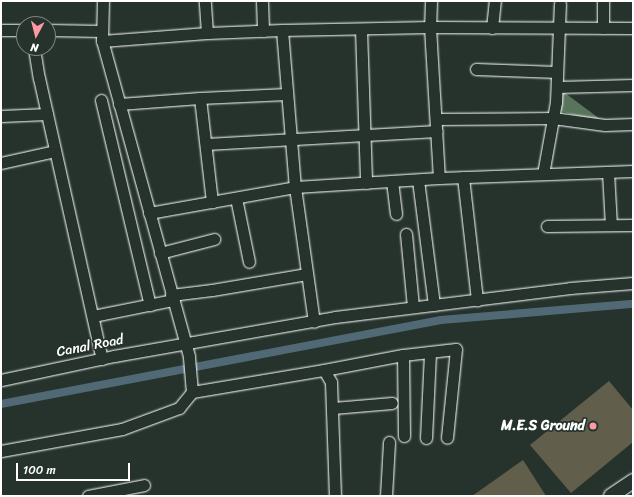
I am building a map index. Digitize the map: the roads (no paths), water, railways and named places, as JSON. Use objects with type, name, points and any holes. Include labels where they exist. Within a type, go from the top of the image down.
[{"type":"main road","points":[[611,496],[633,481]]},
{"type":"street","points":[[1,451],[122,429],[180,408],[192,392],[189,356],[186,344],[172,298],[102,36],[103,1]]},
{"type":"street","points":[[205,1],[207,33]]},
{"type":"street","points":[[262,1],[263,31]]},
{"type":"street","points":[[431,1],[430,27],[439,178]]},
{"type":"street","points":[[492,28],[495,1]]},
{"type":"street","points":[[603,1],[603,28]]},
{"type":"street","points":[[543,174],[553,118],[560,28],[560,4]]},
{"type":"street","points":[[56,31],[102,36],[430,27],[633,28]]},
{"type":"street","points":[[361,29],[366,183]]},
{"type":"street","points":[[1,30],[16,30]]},
{"type":"street","points":[[282,30],[295,187],[314,322]]},
{"type":"street","points":[[36,56],[55,151],[102,358]]},
{"type":"street","points":[[476,69],[557,72]]},
{"type":"street","points":[[556,87],[633,85]]},
{"type":"street","points":[[120,104],[200,98],[287,94]]},
{"type":"street","points":[[200,98],[212,202]]},
{"type":"street","points":[[101,100],[150,305]]},
{"type":"street","points":[[1,116],[47,114]]},
{"type":"street","points":[[436,118],[553,118],[605,125],[633,124]]},
{"type":"street","points":[[206,144],[436,131]]},
{"type":"street","points":[[1,163],[55,151]]},
{"type":"street","points":[[149,213],[295,187],[439,178],[633,171]]},
{"type":"street","points":[[608,172],[611,225]]},
{"type":"street","points":[[463,178],[477,300]]},
{"type":"street","points":[[418,180],[434,305]]},
{"type":"street","points":[[392,181],[396,214]]},
{"type":"street","points":[[236,198],[249,262]]},
{"type":"street","points":[[547,226],[633,224]]},
{"type":"street","points":[[406,234],[413,307]]},
{"type":"street","points":[[160,253],[214,239]]},
{"type":"street","points":[[93,316],[150,305],[172,298],[212,290],[307,274]]},
{"type":"street","name":"Canal Road","points":[[1,380],[102,358],[314,322],[413,307],[570,288],[633,283]]},
{"type":"street","points":[[192,392],[403,355],[456,349],[447,438]]},
{"type":"street","points":[[426,438],[430,352]]},
{"type":"street","points":[[403,355],[404,436]]},
{"type":"street","points":[[324,370],[331,382],[335,496]]},
{"type":"street","points":[[333,408],[392,403]]},
{"type":"street","points":[[386,496],[389,442]]},
{"type":"street","points":[[88,496],[144,485]]},
{"type":"waterway","points":[[1,404],[441,320],[633,304]]},
{"type":"place","name":"M.E.S Ground","points":[[593,426]]}]
